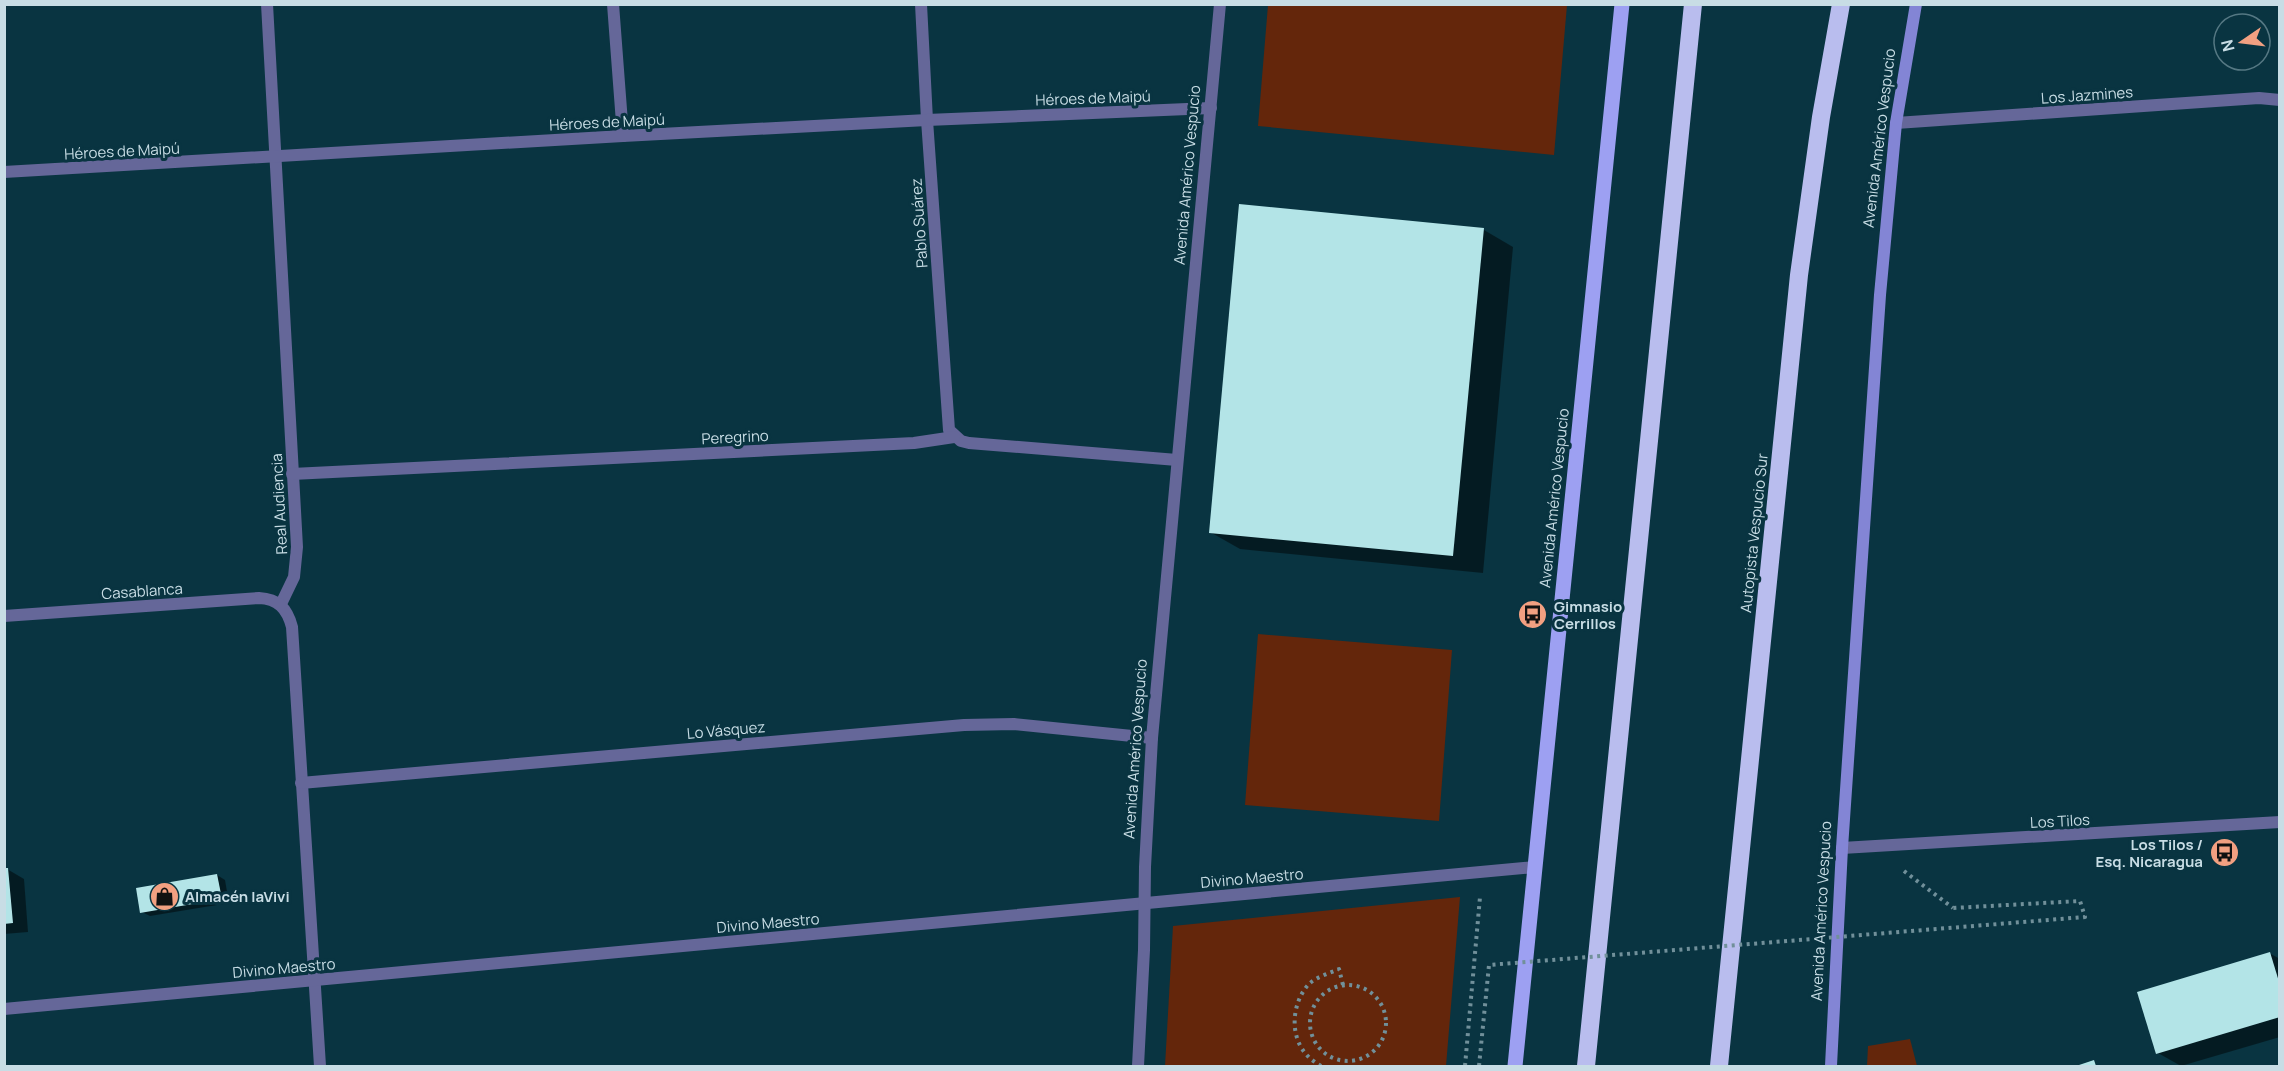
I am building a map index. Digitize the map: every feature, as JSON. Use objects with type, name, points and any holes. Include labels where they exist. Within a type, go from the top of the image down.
[{"type":"highway","points":[[1586,1066],[1693,4]]},
{"type":"highway","name":"Autopista Vespucio Sur","points":[[1719,1066],[1799,275],[1821,117],[1841,4]]},
{"type":"main road","name":"Avenida Américo Vespucio","points":[[1515,1066],[1622,4]]},
{"type":"main road","name":"Avenida Américo Vespucio","points":[[1830,1066],[1842,848],[1880,295],[1896,123],[1916,4]]},
{"type":"street","name":"Real Audiencia","points":[[267,4],[296,562],[288,592],[281,604]]},
{"type":"street","points":[[613,4],[623,136]]},
{"type":"street","name":"Pablo Suárez","points":[[921,4],[949,430],[954,437]]},
{"type":"street","name":"Avenida Américo Vespucio","points":[[1138,1066],[1152,738],[1221,4]]},
{"type":"street","name":"Los Jazmines","points":[[1896,123],[2259,98],[2280,100]]},
{"type":"street","name":"Héroes de Maipú","points":[[4,172],[623,136],[1211,108]]},
{"type":"street","name":"Peregrino","points":[[292,474],[914,443],[954,437],[969,443],[1177,460]]},
{"type":"street","name":"Casablanca","points":[[4,616],[259,598],[271,599],[281,604]]},
{"type":"street","points":[[281,604],[289,614],[292,627],[320,1066]]},
{"type":"street","name":"Lo Vásquez","points":[[301,783],[964,725],[1014,724],[1152,738]]},
{"type":"street","name":"Los Tilos","points":[[1842,848],[2280,822]]},
{"type":"street","name":"Divino Maestro","points":[[4,1009],[1535,867]]},
{"type":"path","points":[[1479,1066],[1489,965],[2085,917],[2080,902],[1953,908],[1872,847]]},
{"type":"path","points":[[1465,1066],[1481,885]]},
{"type":"path","points":[[1321,1066],[1305,1054],[1297,1038],[1295,1017],[1299,998],[1310,982],[1339,969],[1343,985]]},
{"type":"path","points":[[1343,985],[1362,988],[1378,999],[1384,1010],[1386,1023],[1379,1047],[1358,1061],[1340,1061],[1323,1053],[1315,1044],[1310,1020],[1312,1007],[1320,996],[1330,989],[1343,985]]},
{"type":"path","points":[[1340,1061],[1340,1066]]},
{"type":"shaded area","points":[[1268,5],[1567,5],[1554,155],[1258,126]]},
{"type":"shaded area","points":[[1258,634],[1452,650],[1439,821],[1245,805]]},
{"type":"shaded area","points":[[1460,897],[1446,1066],[1165,1066],[1173,926]]},
{"type":"shaded area","points":[[1910,1039],[1917,1066],[1867,1066],[1868,1046]]},
{"type":"building","points":[[1239,204],[1484,228],[1453,556],[1209,533]]},
{"type":"building","points":[[4,868],[8,868],[13,923],[4,924]]},
{"type":"building","name":"Almacén laVivi","points":[[217,874],[222,899],[140,913],[136,888]]},
{"type":"building","points":[[2270,952],[2280,985],[2280,1017],[2156,1054],[2137,992]]},
{"type":"building","points":[[2094,1060],[2096,1066],[2076,1066]]},
{"type":"place","name":"Gimnasio Cerrillos","points":[[1533,615]]},
{"type":"place","name":"Los Tilos / Esq. Nicaragua","points":[[2224,853]]},
{"type":"place","name":"Almacén laVivi","points":[[164,896]]}]
